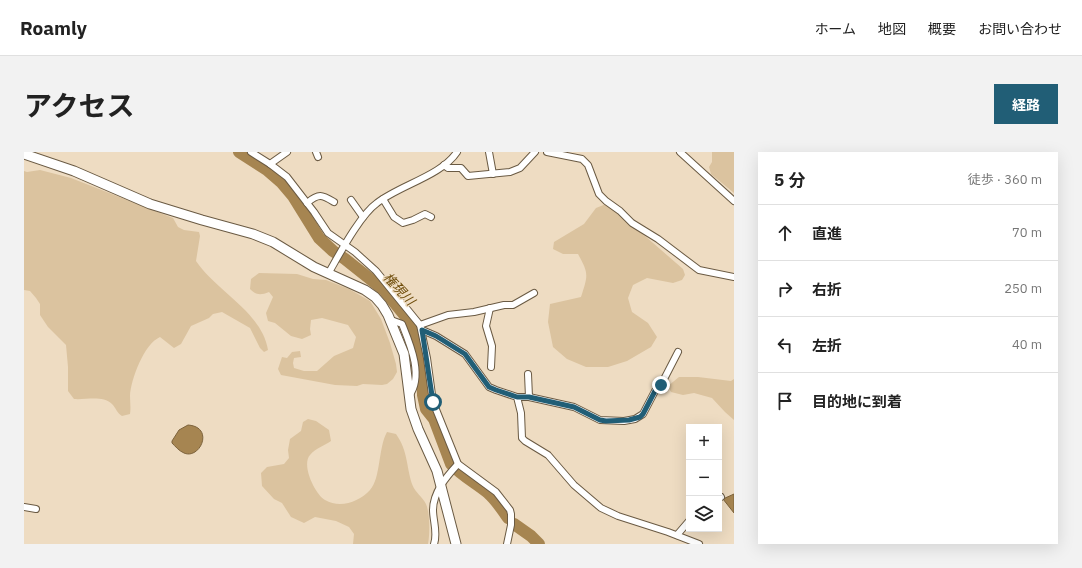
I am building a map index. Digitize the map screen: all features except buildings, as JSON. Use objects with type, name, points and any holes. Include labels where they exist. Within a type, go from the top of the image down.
[{"type":"street","points":[[251,152],[270,164],[287,178],[328,233],[344,247],[365,260],[376,271],[421,328],[465,354],[489,387],[517,397],[529,397],[574,407],[600,420],[624,421],[635,419],[643,414],[655,391],[661,385],[678,352]]},
{"type":"street","points":[[270,164],[287,152]]},
{"type":"street","points":[[328,274],[368,210],[383,199],[444,165],[455,152]]},
{"type":"street","points":[[489,152],[493,174]]},
{"type":"street","points":[[444,165],[448,168],[462,168],[468,176],[510,172],[520,168],[535,152]]},
{"type":"street","points":[[547,152],[582,159],[588,165],[599,194],[606,201],[620,210],[632,223],[658,239],[699,270],[734,278]]},
{"type":"street","points":[[680,152],[734,201]]},
{"type":"street","points":[[24,154],[74,171],[150,204],[253,234],[273,242],[300,260],[365,290],[375,297],[391,320],[404,354],[411,409],[418,429],[437,471],[456,544]]},
{"type":"street","points":[[307,203],[314,197],[318,196],[333,199]]},
{"type":"street","points":[[383,199],[394,217],[403,222],[413,220],[425,214],[431,217]]},
{"type":"street","points":[[351,200],[363,217]]},
{"type":"street","points":[[421,328],[448,315],[513,305],[534,293]]},
{"type":"street","points":[[490,308],[486,326],[492,346],[491,367]]},
{"type":"street","points":[[391,320],[402,324],[411,347],[420,360],[455,466],[496,492],[510,510],[511,520],[508,544]]},
{"type":"street","points":[[409,396],[413,391],[415,369],[420,360],[421,328]]},
{"type":"street","points":[[528,374],[529,397]]},
{"type":"street","points":[[517,397],[521,414],[522,438],[548,455],[563,474],[601,508],[618,516],[699,544]]},
{"type":"street","points":[[434,544],[435,530],[433,509],[435,497],[455,466]]},
{"type":"street","points":[[24,507],[36,509]]},
{"type":"street","points":[[677,536],[686,525]]},
{"type":"shaded area","points":[[712,152],[734,152],[734,193],[711,174],[709,167],[712,162]]},
{"type":"shaded area","points":[[40,170],[71,178],[173,218],[178,227],[184,230],[199,232],[200,236],[196,261],[257,324],[264,336],[268,350],[264,352],[260,348],[250,328],[222,312],[213,314],[209,318],[191,326],[181,344],[174,348],[160,337],[149,347],[139,363],[133,381],[130,396],[130,414],[122,416],[108,401],[94,398],[74,399],[68,391],[66,345],[48,327],[40,315],[40,304],[36,298],[30,291],[24,290],[24,171]]},
{"type":"shaded area","points":[[606,204],[617,208],[630,223],[683,269],[685,275],[682,280],[673,283],[647,278],[633,285],[628,298],[632,312],[648,323],[657,337],[651,347],[627,361],[608,367],[586,367],[567,359],[553,347],[548,322],[550,304],[581,297],[586,279],[586,271],[578,254],[563,254],[553,249],[554,242],[584,224],[596,208]]},
{"type":"shaded area","points":[[259,273],[297,274],[313,279],[326,280],[349,289],[370,301],[381,319],[390,343],[397,372],[393,379],[387,384],[382,385],[363,384],[357,386],[335,385],[281,375],[278,369],[282,357],[287,358],[292,352],[300,351],[301,357],[294,358],[294,368],[304,371],[317,371],[334,356],[353,348],[356,337],[348,325],[322,318],[311,320],[311,335],[302,339],[291,336],[275,323],[268,321],[266,313],[273,297],[269,292],[259,294],[250,289],[251,279]]},
{"type":"shaded area","points":[[679,377],[698,377],[731,381],[734,379],[734,420],[712,398],[694,393],[683,395],[671,392],[668,386]]},
{"type":"shaded area","points":[[308,419],[316,421],[329,430],[331,441],[310,455],[307,465],[313,486],[321,497],[331,503],[343,504],[355,501],[370,490],[374,485],[382,446],[387,432],[396,434],[405,452],[412,484],[426,504],[429,524],[428,544],[353,544],[354,534],[349,527],[336,521],[315,517],[304,523],[291,517],[282,503],[274,499],[262,486],[261,473],[267,467],[284,464],[289,458],[288,450],[290,439],[301,431],[303,422]]},
{"type":"shaded area","points":[[188,425],[196,427],[201,431],[203,437],[199,448],[190,454],[182,452],[172,443],[179,430]]},
{"type":"shaded area","points":[[734,494],[734,513],[723,499]]},
{"type":"waterway","name":"権現川","points":[[239,152],[267,170],[282,183],[293,196],[319,238],[333,251],[384,290],[406,317],[420,353],[422,364],[423,395],[426,409],[434,419],[451,464],[491,496],[508,518]]},
{"type":"waterway","name":"権現川","points":[[514,524],[531,536],[539,544]]},
{"type":"route","points":[[433,402],[422,330],[436,336],[465,354],[489,387],[517,397],[529,397],[574,407],[600,420],[624,421],[640,417],[655,391],[661,385]]}]
